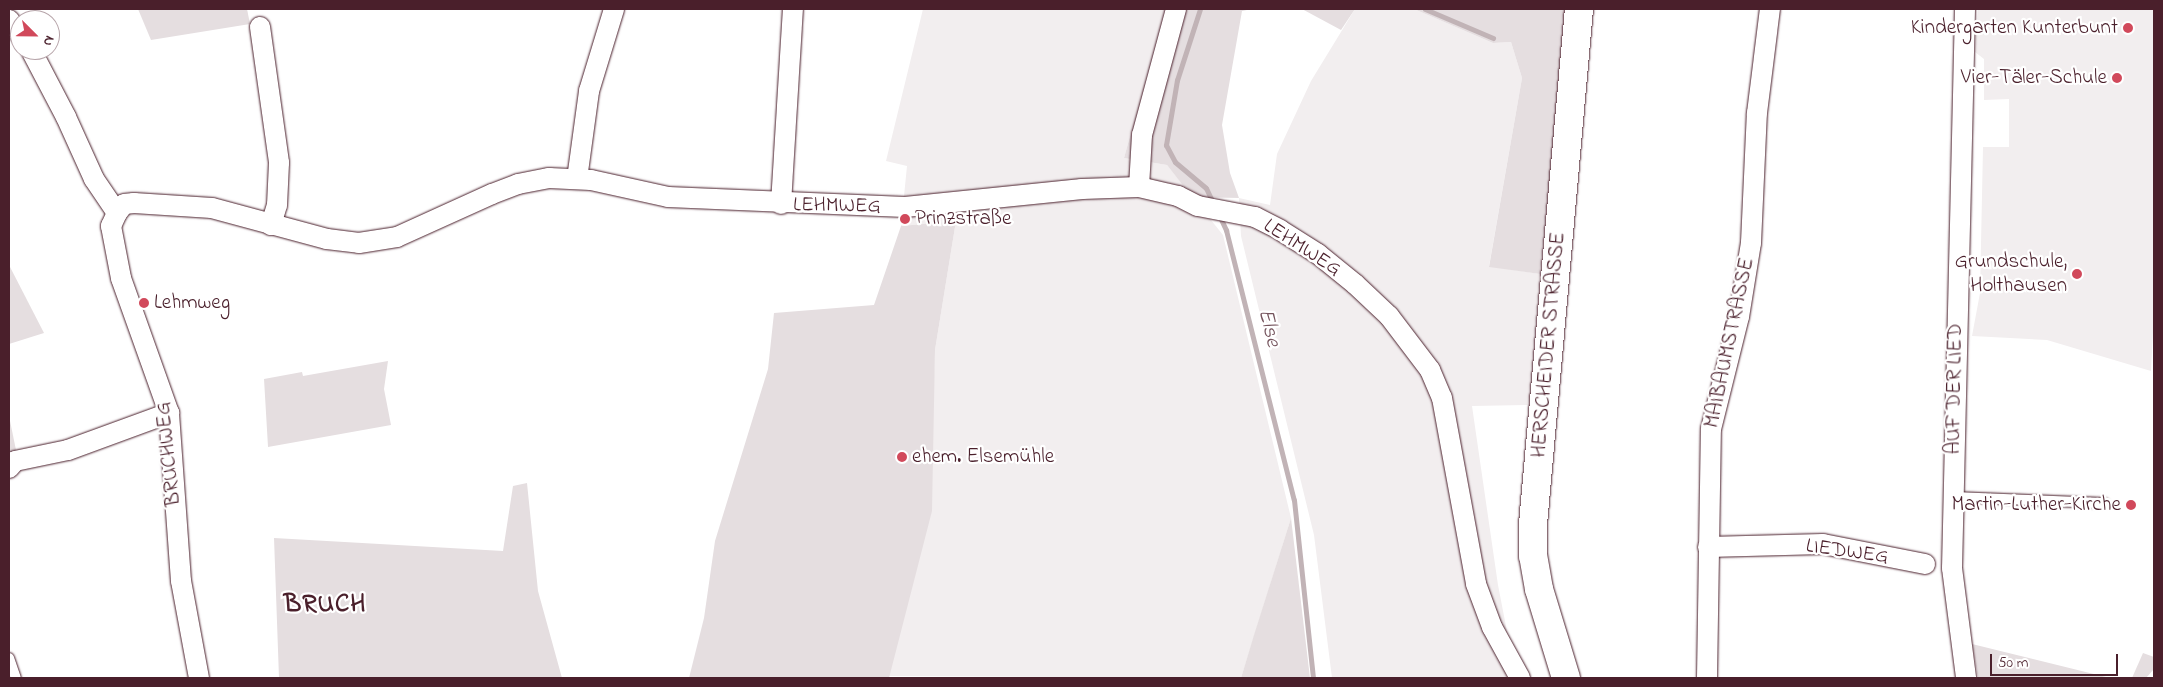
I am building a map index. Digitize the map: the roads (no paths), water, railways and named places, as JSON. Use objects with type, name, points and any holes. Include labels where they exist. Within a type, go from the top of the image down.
[{"type":"main road","name":"HERSCHEIDER STRASSE","points":[[1566,678],[1539,589],[1533,556],[1533,524],[1579,9]]},
{"type":"street","points":[[584,180],[589,91],[614,9]]},
{"type":"street","points":[[781,204],[793,9]]},
{"type":"street","points":[[1139,187],[1142,136],[1176,9]]},
{"type":"street","name":"MAIBAUMSTRASSE","points":[[1707,678],[1711,429],[1738,317],[1751,243],[1757,113],[1770,9]]},
{"type":"street","name":"AUF DER LIED","points":[[1965,9],[1952,568],[1966,678]]},
{"type":"street","points":[[260,27],[279,163],[277,205],[271,225]]},
{"type":"street","points":[[36,60],[66,117],[94,179],[117,213]]},
{"type":"street","name":"LEHMWEG","points":[[117,213],[124,204],[134,202],[212,208],[327,239],[377,240],[416,230],[518,184],[549,178],[584,180],[668,197],[781,204],[905,207],[1082,189],[1139,187],[1178,196],[1198,206],[1254,217],[1280,230],[1318,254],[1355,284],[1389,316],[1430,370],[1442,398],[1476,584],[1492,626],[1520,678]]},
{"type":"street","name":"BRUCHWEG","points":[[117,213],[111,226],[120,278],[169,413],[181,581],[199,678]]},
{"type":"street","points":[[9,468],[15,461],[68,450],[169,413]]},
{"type":"street","name":"LIEDWEG","points":[[1708,547],[1823,544],[1925,564]]},
{"type":"lane","points":[[1953,498],[2104,502]]},
{"type":"lane","points":[[9,658],[16,678]]},
{"type":"waterway","name":"Else","points":[[1200,9],[1177,80],[1166,145],[1175,162],[1206,188],[1213,203]]},
{"type":"waterway","points":[[1425,9],[1493,38]]},
{"type":"waterway","name":"Else","points":[[1219,215],[1226,230],[1294,500],[1313,678]]},
{"type":"place","name":"Kindergarten Kunterbunt","points":[[2128,28]]},
{"type":"place","name":"Vier-Täler-Schule","points":[[2117,78]]},
{"type":"place","name":"Prinzstraße","points":[[905,219]]},
{"type":"place","name":"Grundschule, Holthausen","points":[[2077,274]]},
{"type":"place","name":"Lehmweg","points":[[144,303]]},
{"type":"place","name":"ehem. Elsemühle","points":[[902,457]]},
{"type":"place","name":"Martin-Luther-Kirche","points":[[2131,505]]},
{"type":"district","name":"BRUCH","points":[[325,606]]}]
